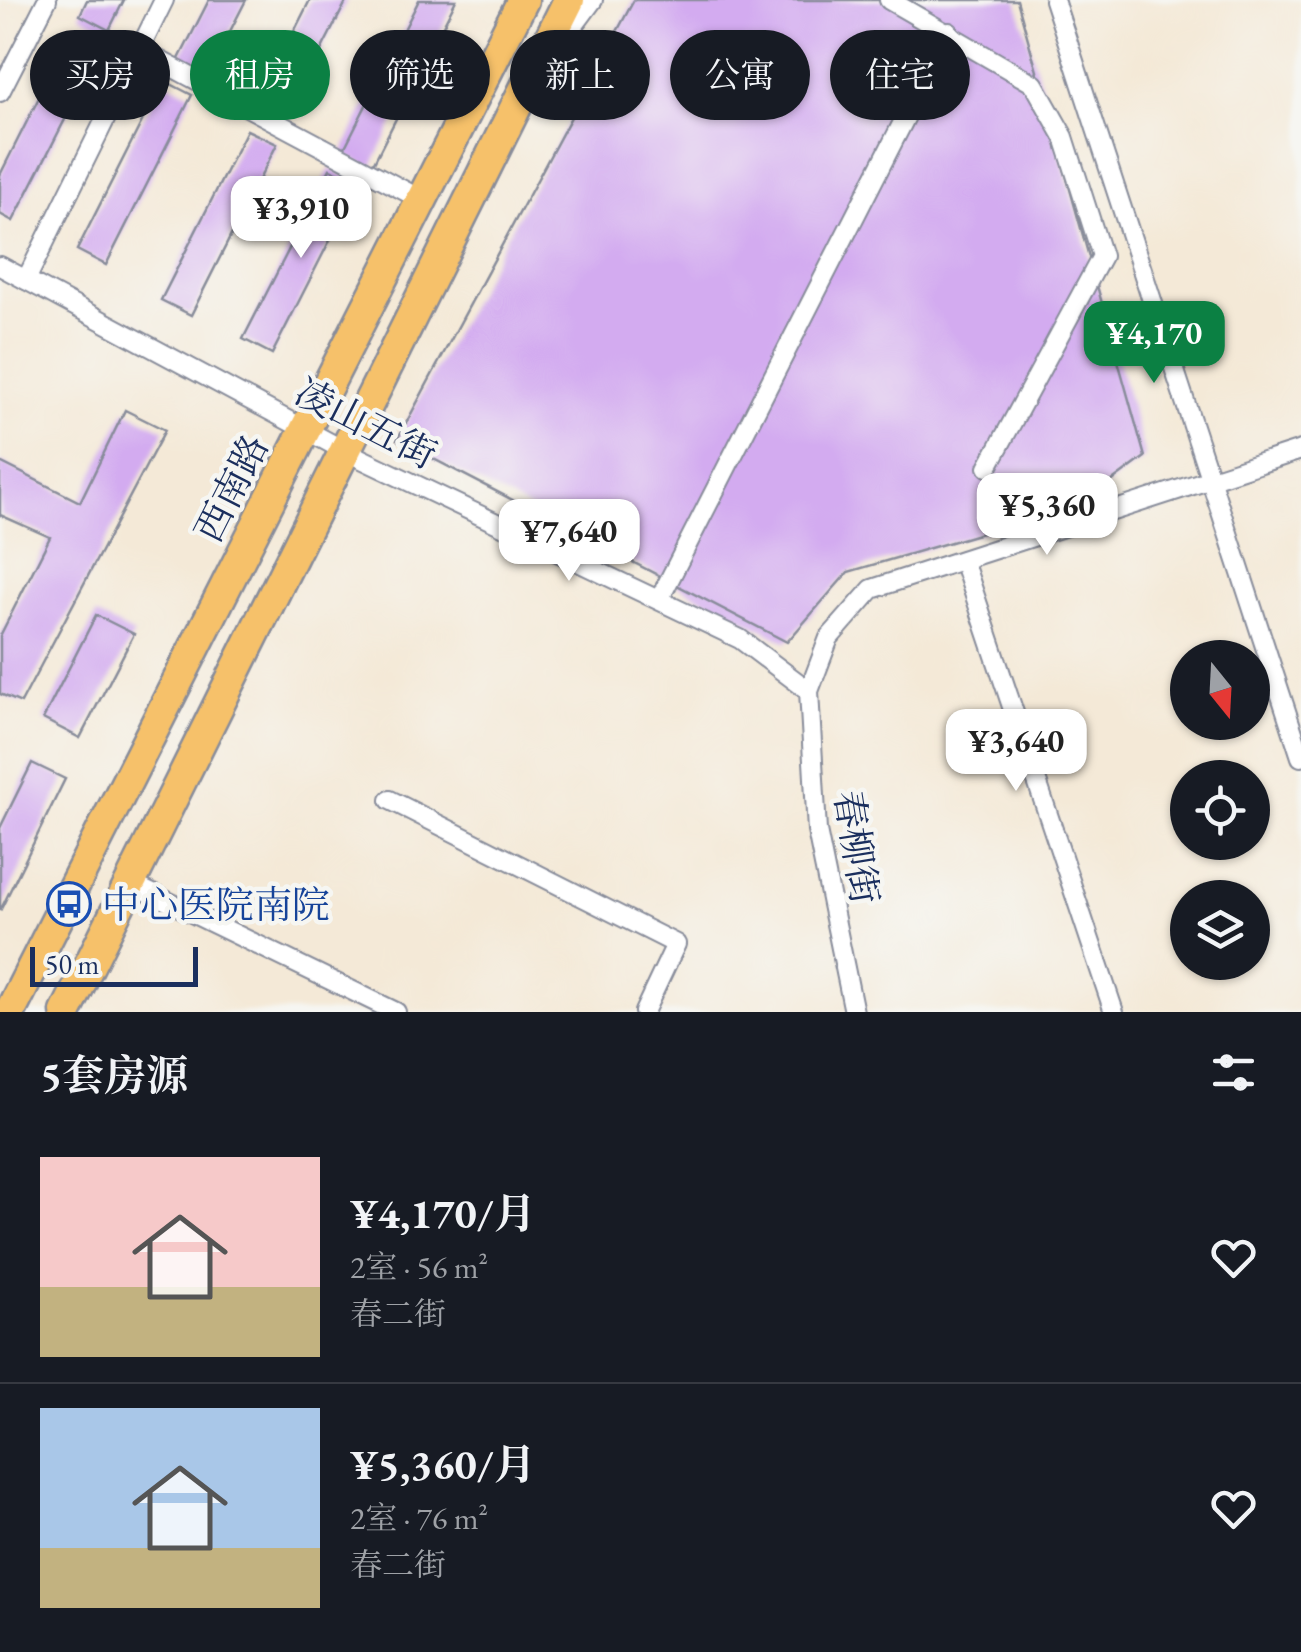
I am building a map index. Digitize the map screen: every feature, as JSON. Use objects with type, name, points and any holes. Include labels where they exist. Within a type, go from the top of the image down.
[{"type":"main road","name":"西南路","points":[[10,1012],[523,0]]},
{"type":"main road","points":[[554,30],[569,0]]},
{"type":"main road","points":[[66,1012],[510,119]]},
{"type":"street","points":[[0,92],[46,0]]},
{"type":"street","points":[[150,30],[164,0]]},
{"type":"street","points":[[570,30],[593,0]]},
{"type":"street","points":[[890,0],[945,30]]},
{"type":"street","points":[[1054,0],[1301,757]]},
{"type":"street","points":[[970,45],[1034,84],[1064,137],[1102,256],[988,467]]},
{"type":"street","points":[[170,66],[422,200]]},
{"type":"street","points":[[26,280],[105,120]]},
{"type":"street","points":[[659,600],[904,120]]},
{"type":"street","name":"凌山五街","points":[[0,266],[345,451],[740,639],[809,690]]},
{"type":"street","points":[[809,690],[829,638],[872,589],[1301,450]]},
{"type":"street","points":[[963,560],[1114,1012]]},
{"type":"street","name":"春柳街","points":[[809,690],[816,830],[854,1012]]},
{"type":"street","points":[[390,800],[676,944],[644,1012]]},
{"type":"street","points":[[130,883],[396,1012]]},
{"type":"building","points":[[87,0],[124,0],[109,30],[80,15]]},
{"type":"building","points":[[209,0],[246,0],[231,30],[194,30]]},
{"type":"building","points":[[310,0],[347,0],[330,33],[330,30],[295,30]]},
{"type":"building","points":[[419,0],[456,0],[441,30],[404,30]]},
{"type":"building","points":[[634,0],[1017,0],[1145,457],[1081,504],[848,572],[787,642],[397,440],[569,120],[650,120],[650,30],[618,30]]},
{"type":"building","points":[[190,37],[190,75],[175,67]]},
{"type":"building","points":[[170,84],[190,94],[106,265],[77,250],[143,120],[170,120]]},
{"type":"building","points":[[30,115],[30,120],[65,120],[13,221],[0,214],[0,175]]},
{"type":"building","points":[[359,120],[395,120],[371,168],[342,153]]},
{"type":"building","points":[[247,130],[277,144],[191,315],[161,300]]},
{"type":"building","points":[[330,169],[359,183],[272,354],[243,339]]},
{"type":"building","points":[[125,410],[165,430],[21,703],[0,694],[0,636],[50,537],[0,515],[0,462],[80,502]]},
{"type":"building","points":[[96,615],[134,634],[80,738],[43,719]]},
{"type":"building","points":[[32,763],[65,779],[0,911],[0,828]]},
{"type":"place","name":"中心医院南院","points":[[69,904]]}]
